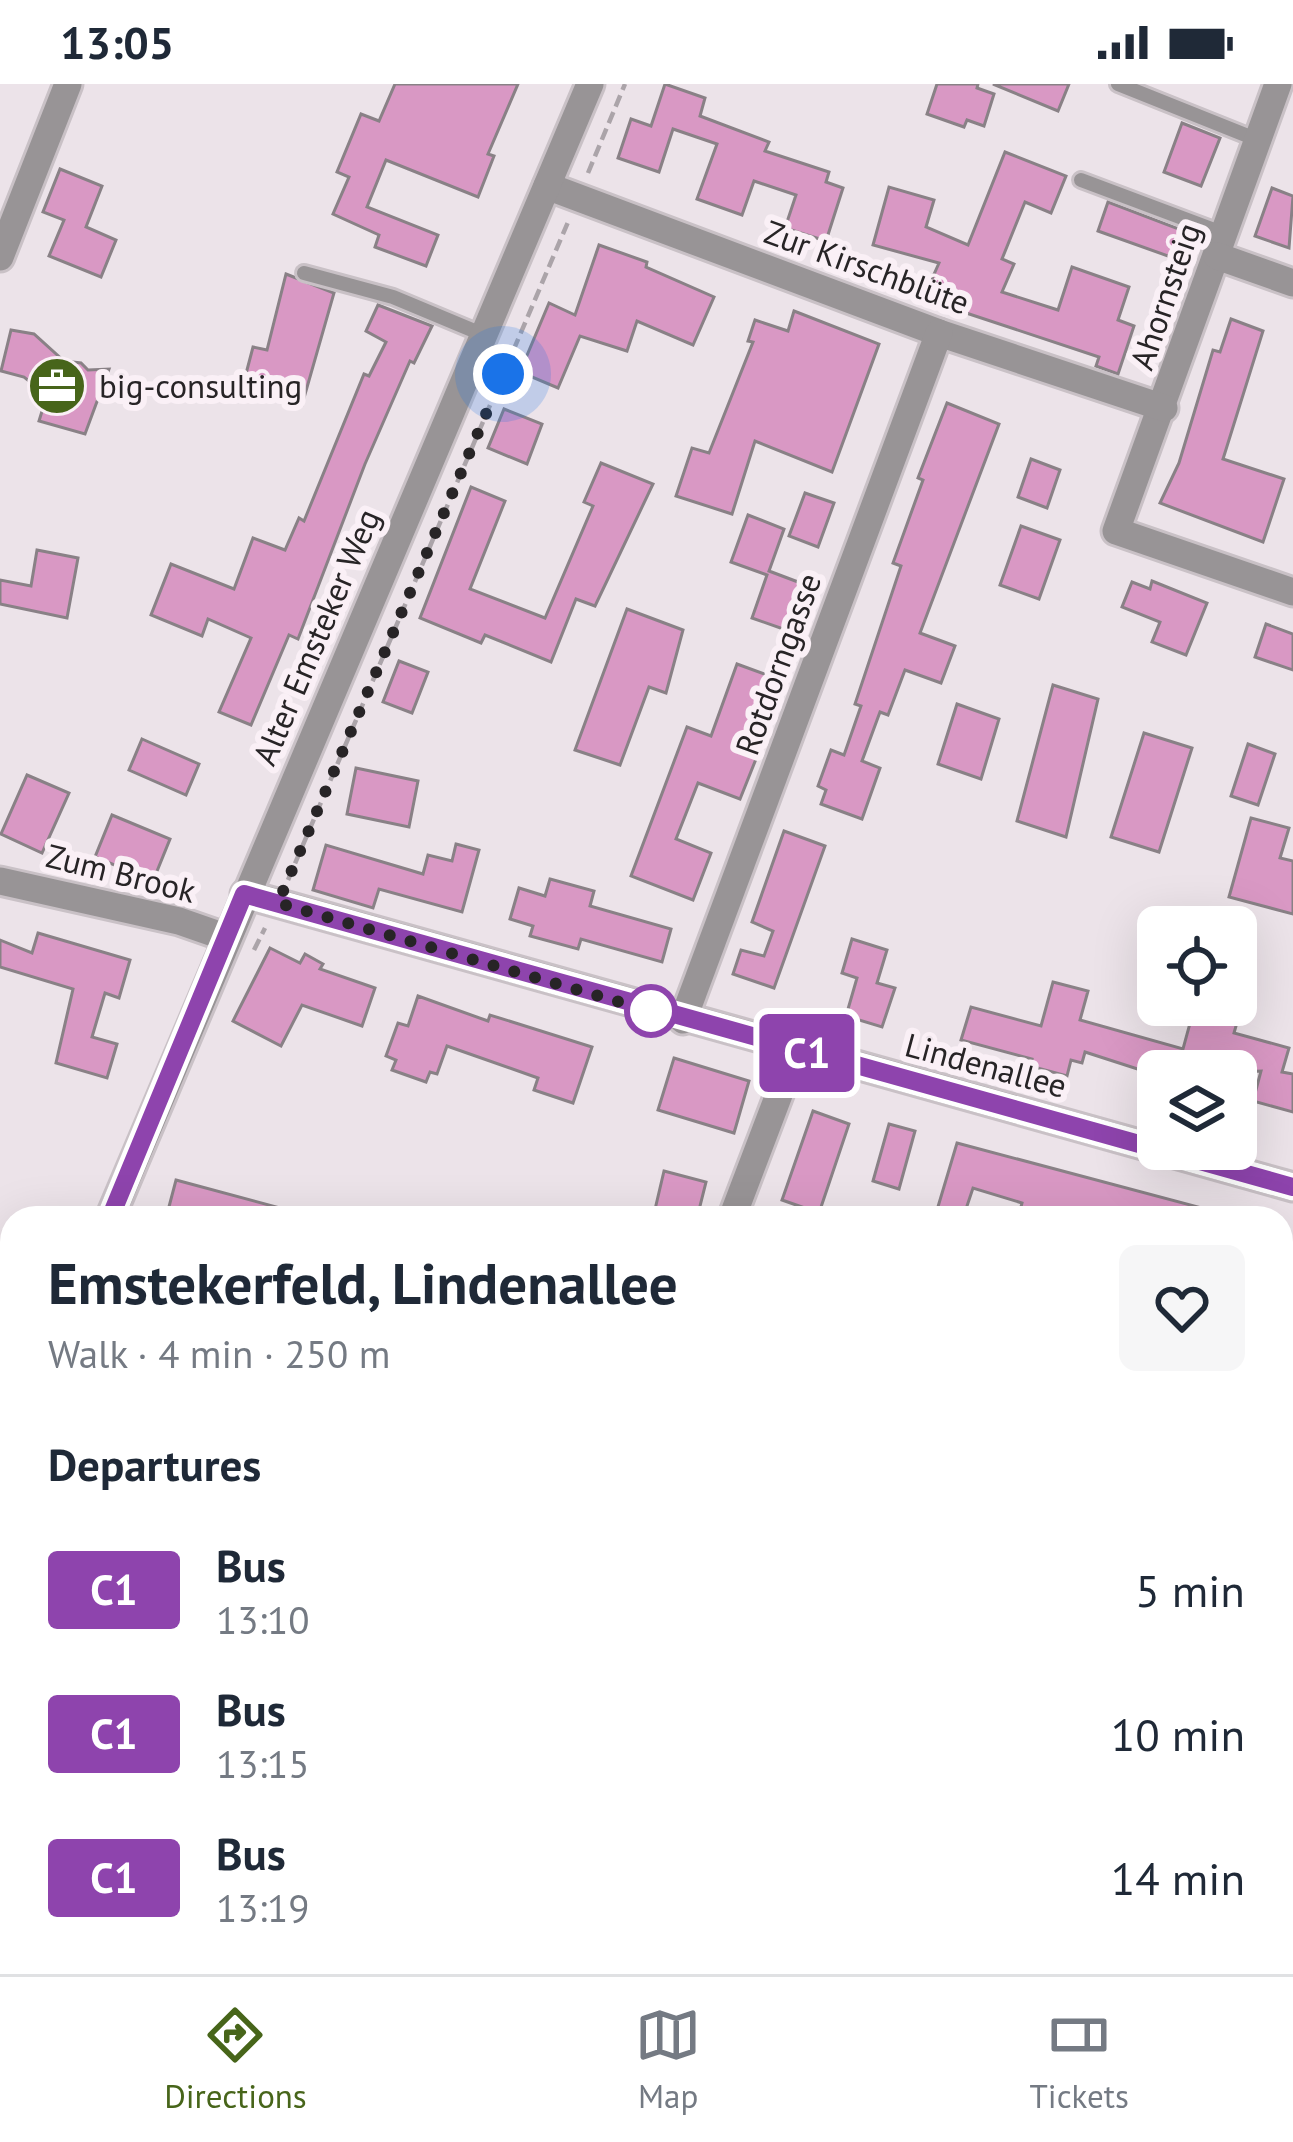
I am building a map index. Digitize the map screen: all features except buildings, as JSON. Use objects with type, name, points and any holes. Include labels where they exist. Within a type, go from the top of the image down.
[{"type":"street","points":[[0,257],[68,84]]},
{"type":"street","name":"Alter Emsteker Weg","points":[[115,1206],[590,84]]},
{"type":"street","name":"Ahornsteig","points":[[1278,84],[1116,531],[1293,592]]},
{"type":"street","name":"Zur Kirschblüte","points":[[547,186],[939,333],[1164,408]]},
{"type":"street","points":[[1221,245],[1293,283]]},
{"type":"street","name":"Rotdorngasse","points":[[683,1020],[939,333]]},
{"type":"street","name":"Zum Brook","points":[[0,881],[179,921],[225,937]]},
{"type":"street","name":"Lindenallee","points":[[244,894],[1293,1187]]},
{"type":"street","points":[[737,1206],[796,1050]]},
{"type":"lane","points":[[1118,84],[1258,140]]},
{"type":"lane","points":[[1081,180],[1221,245]]},
{"type":"lane","points":[[304,273],[393,297],[484,334]]},
{"type":"path","points":[[248,964],[625,84]]},
{"type":"bus line","name":"C1","points":[[115,1206],[244,894],[1293,1187]]},
{"type":"place","name":"big-consulting","points":[[57,386]]},
{"type":"route","points":[[503,374],[278,903],[651,1011]]}]
